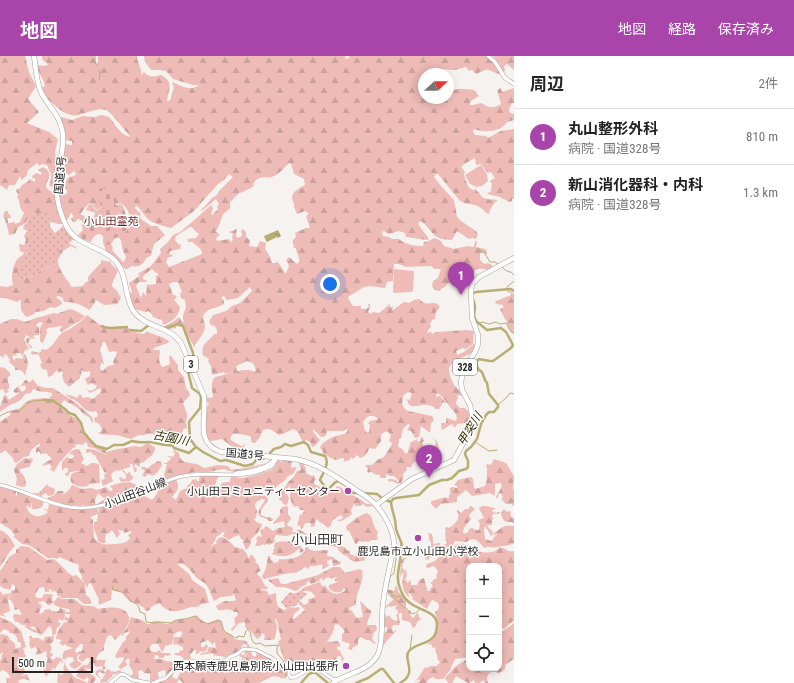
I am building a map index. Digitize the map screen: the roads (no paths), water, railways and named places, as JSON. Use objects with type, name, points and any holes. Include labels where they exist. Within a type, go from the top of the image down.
[{"type":"highway","name":"国道3号","points":[[34,56],[39,86],[43,95],[57,115],[62,129],[63,143],[57,199],[69,230],[79,240],[109,255],[116,261],[122,272],[132,309],[137,315],[146,321],[177,337],[181,343],[204,396],[203,430],[206,440],[210,446],[224,453],[300,460],[325,471],[370,499],[376,505],[391,528],[394,538],[394,547],[383,603],[379,650],[376,658],[370,664],[335,682]]},
{"type":"highway","name":"328","points":[[376,505],[410,481],[450,462],[456,457],[472,425],[471,409],[460,382],[463,372],[476,352],[478,344],[478,335],[472,315],[470,295],[472,286],[475,280],[479,277],[514,258]]},
{"type":"main road","points":[[488,56],[495,62],[505,78],[514,84]]},
{"type":"main road","name":"小山田谷山線","points":[[0,485],[13,488],[61,506],[89,508],[114,502],[181,476],[196,474],[244,475],[264,470],[274,465],[276,460],[275,457]]},
{"type":"main road","points":[[153,683],[166,678],[183,661],[222,662],[244,649],[256,650],[272,658],[279,664],[288,665],[289,675],[292,678],[315,667],[334,680],[354,671],[356,672]]},
{"type":"main road","points":[[110,683],[121,674],[134,680],[149,683]]},
{"type":"water","points":[[278,230],[281,236],[267,242],[266,241],[264,236]]},
{"type":"waterway","points":[[95,56],[95,63],[97,66]]},
{"type":"waterway","points":[[99,70],[99,80]]},
{"type":"waterway","points":[[477,249],[484,252],[490,262],[495,262],[498,264]]},
{"type":"waterway","points":[[502,267],[514,275]]},
{"type":"waterway","points":[[506,289],[514,281]]},
{"type":"waterway","name":"甲突川","points":[[472,294],[476,292],[511,289],[514,291]]},
{"type":"waterway","name":"甲突川","points":[[391,502],[396,498],[419,495],[429,485],[452,478],[459,471],[466,469],[468,467],[468,461],[465,454],[466,451],[477,439],[481,424],[486,415],[489,412],[494,412],[498,407],[489,394],[487,383],[482,372],[478,369],[476,362],[479,359],[493,361],[513,345],[506,332],[501,328],[487,330],[476,321],[474,316],[475,306],[473,299]]},
{"type":"waterway","points":[[479,323],[506,323],[511,332],[514,333]]},
{"type":"waterway","points":[[166,328],[178,324],[183,326],[193,353],[193,366]]},
{"type":"waterway","points":[[130,330],[141,331],[149,325],[152,326]]},
{"type":"waterway","points":[[102,326],[111,328],[127,327]]},
{"type":"waterway","points":[[190,367],[188,371],[192,388],[200,394],[201,398],[200,408],[189,422],[190,439],[196,447],[220,461],[226,460],[245,466],[253,464],[257,459],[265,458]]},
{"type":"waterway","points":[[498,405],[510,393],[514,394]]},
{"type":"waterway","points":[[0,416],[8,412],[20,411],[28,403],[33,401],[44,400]]},
{"type":"waterway","name":"古園川","points":[[44,400],[52,400],[69,413],[75,415],[81,423],[84,433],[96,446],[107,449],[114,445],[123,445],[132,441],[149,442],[172,445],[174,448],[189,453],[196,447]]},
{"type":"waterway","points":[[270,453],[274,449],[285,444],[291,446],[304,442],[308,445],[311,452],[325,456],[327,462],[326,468],[320,480],[325,487],[328,489],[338,481],[350,488],[352,493],[359,493]]},
{"type":"waterway","points":[[475,442],[489,451],[497,450]]},
{"type":"waterway","points":[[363,493],[377,494],[383,499],[391,502]]},
{"type":"waterway","name":"甲突川","points":[[391,502],[396,529],[402,546],[398,576],[399,587],[408,601],[434,616],[437,623],[437,629],[434,636],[428,641],[412,648],[407,654],[409,671],[406,679],[400,683]]},
{"type":"waterway","name":"甲突川","points":[[388,587],[390,577],[394,573],[397,552],[401,543]]},
{"type":"waterway","points":[[112,586],[113,590],[120,591],[138,605],[140,612],[145,614],[146,622],[172,623],[174,621],[196,616],[199,620],[208,624],[221,621],[225,631],[234,637],[244,637],[248,629],[254,643],[260,643],[265,646],[279,645],[277,647],[277,653],[285,663]]},
{"type":"waterway","points":[[387,591],[396,597],[403,594]]},
{"type":"waterway","points":[[386,592],[411,614],[420,609]]},
{"type":"waterway","points":[[410,650],[412,635]]},
{"type":"waterway","points":[[285,678],[287,669],[286,666]]},
{"type":"waterway","name":"甲突川","points":[[356,683],[368,678],[381,669],[383,669],[394,683]]},
{"type":"waterway","name":"甲突川","points":[[301,683],[309,674],[315,672],[328,683]]},
{"type":"place","name":"丸山整形外科","points":[[461,295]]},
{"type":"place","name":"新山消化器科・内科","points":[[429,478]]},
{"type":"place","name":"小山田コミュニティーセンター","points":[[348,491]]},
{"type":"place","name":"鹿児島市立小山田小学校","points":[[418,538]]},
{"type":"place","name":"西本願寺鹿児島別院小山田出張所","points":[[346,666]]},
{"type":"district","name":"小山田町","points":[[317,539]]},
{"type":"park label","name":"小山田霊苑","points":[[111,221]]}]
